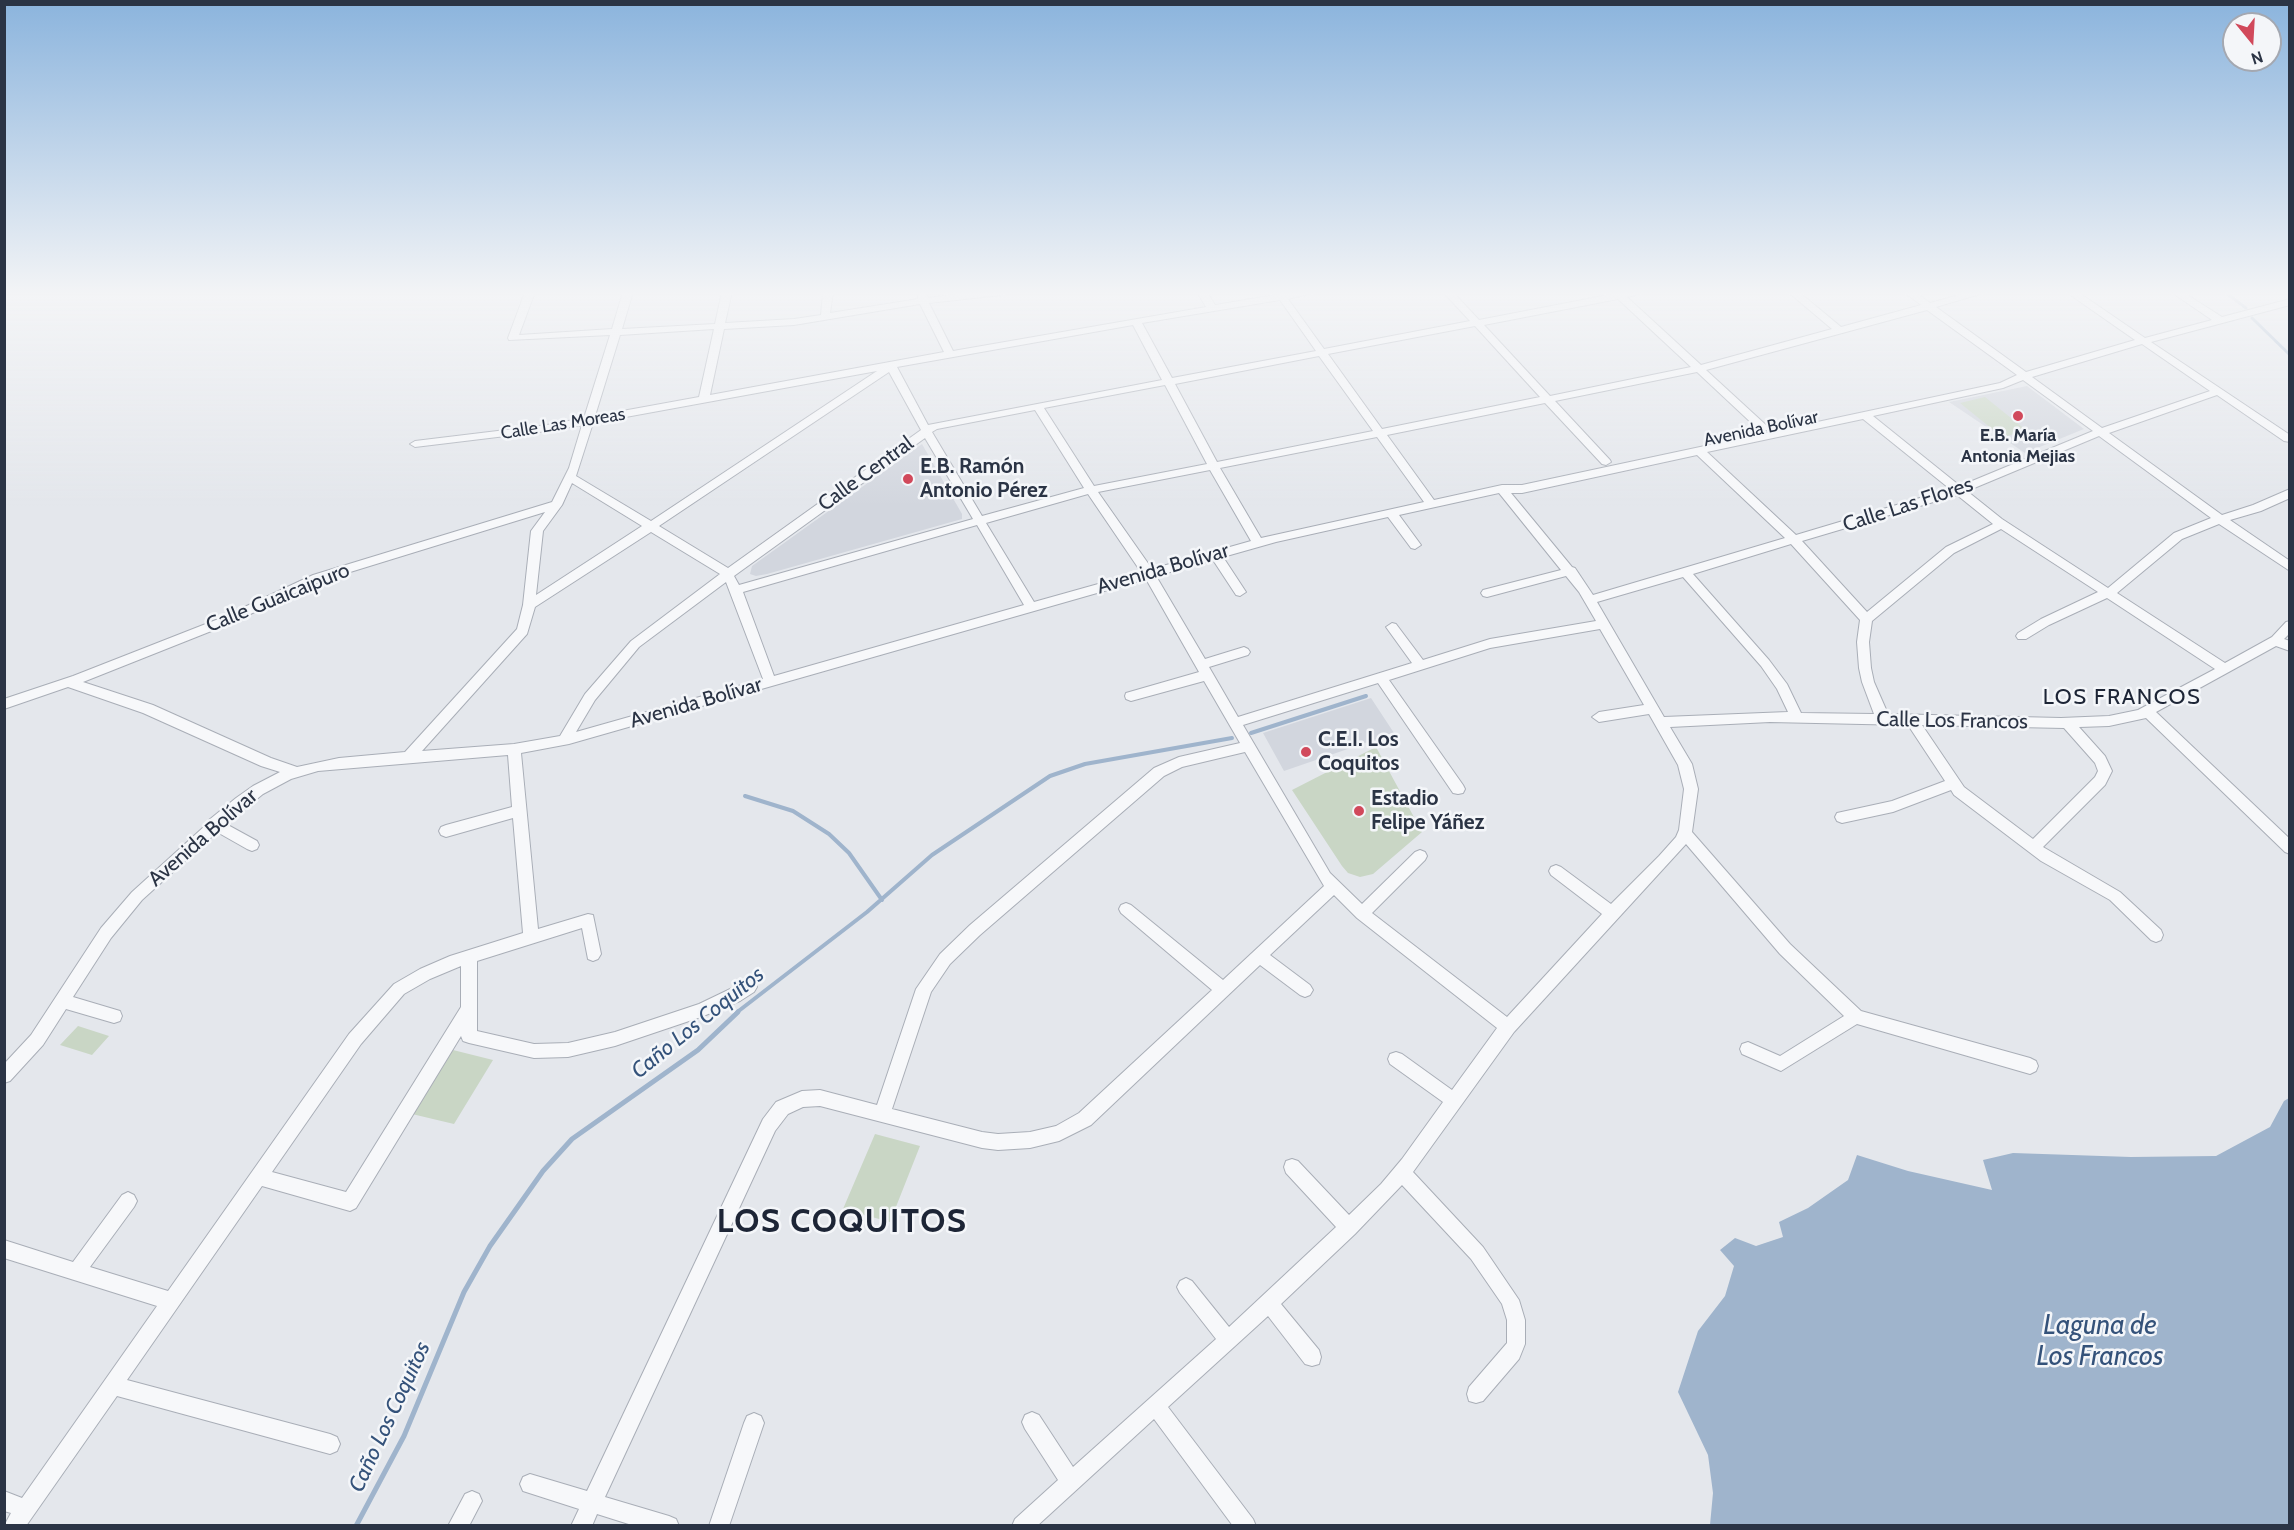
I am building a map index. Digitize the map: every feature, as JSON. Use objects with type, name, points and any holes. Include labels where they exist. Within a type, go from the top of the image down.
[{"type":"street","points":[[408,758],[523,631],[529,605],[536,535],[542,522],[556,505],[570,477],[605,363]]},
{"type":"street","points":[[704,400],[712,363]]},
{"type":"street","name":"Calle Las Moreas","points":[[415,444],[587,421],[905,363]]},
{"type":"street","points":[[1158,363],[1258,543]]},
{"type":"street","name":"Calle Central","points":[[564,740],[590,697],[629,650],[728,574],[926,431],[937,426],[1270,363]]},
{"type":"street","points":[[1331,363],[1431,504]]},
{"type":"street","points":[[1514,363],[1606,462]]},
{"type":"street","points":[[1693,363],[1763,428]]},
{"type":"street","points":[[736,590],[1091,490],[1548,400],[1719,363]]},
{"type":"street","points":[[2007,363],[2289,567]]},
{"type":"street","name":"Avenida Bolívar","points":[[4,1076],[37,1040],[120,915],[162,871],[214,824],[258,789],[296,772],[339,763],[513,749],[564,740],[1258,543],[1431,504],[1502,489],[1522,489],[2003,385],[2066,363]]},
{"type":"street","points":[[2176,363],[2288,439]]},
{"type":"street","points":[[529,605],[891,366],[926,431],[1031,607]]},
{"type":"street","name":"Avenida Bolívar","points":[[1502,489],[1516,481],[1995,379],[2024,376]]},
{"type":"street","name":"Calle Las Flores","points":[[1590,600],[1958,491],[2100,432],[2219,391]]},
{"type":"street","points":[[1038,407],[1148,573],[1304,845],[1333,887],[1362,914],[1508,1027]]},
{"type":"street","points":[[1865,415],[2001,524],[2225,669]]},
{"type":"street","points":[[1699,451],[1795,541],[1866,619]]},
{"type":"street","points":[[570,477],[728,574],[770,682]]},
{"type":"street","points":[[1022,1526],[1269,1303],[1349,1228],[1402,1173],[1508,1027],[1612,913],[1681,842],[1690,809],[1689,776],[1657,715],[1590,600],[1571,571],[1502,489]]},
{"type":"street","points":[[2022,636],[2045,622],[2108,593],[2132,577],[2178,536],[2218,518],[2257,508],[2289,492]]},
{"type":"street","name":"Calle Guaicaipuro","points":[[4,704],[225,621],[317,578],[556,505]]},
{"type":"street","points":[[1391,513],[1415,545]]},
{"type":"street","points":[[1883,719],[1868,682],[1865,668],[1863,642],[1866,619],[1950,550],[2001,524]]},
{"type":"street","points":[[1215,554],[1240,592]]},
{"type":"street","points":[[1487,593],[1571,571]]},
{"type":"street","points":[[1686,573],[1765,663],[1782,687],[1797,717]]},
{"type":"street","points":[[1234,723],[1505,640],[1604,624]]},
{"type":"street","name":"Calle Los Francos","points":[[1599,717],[1657,715],[2109,722],[2147,711],[2225,669],[2276,640],[2289,625]]},
{"type":"street","points":[[1392,627],[1420,665]]},
{"type":"street","points":[[2276,640],[2289,647]]},
{"type":"street","points":[[1131,696],[1204,670],[1244,652]]},
{"type":"street","points":[[1380,677],[1458,789]]},
{"type":"street","points":[[67,682],[148,708],[266,762],[296,772]]},
{"type":"street","points":[[2147,711],[2289,848]]},
{"type":"street","points":[[1912,720],[1959,791],[2033,848],[2115,896],[2156,935]]},
{"type":"street","points":[[2033,848],[2100,781],[2105,771],[2100,760],[2068,723]]},
{"type":"street","points":[[882,1114],[924,989],[945,959],[1159,772],[1179,762],[1248,746]]},
{"type":"street","points":[[513,749],[531,937]]},
{"type":"street","points":[[1842,817],[1893,806],[1954,783]]},
{"type":"street","points":[[446,831],[518,811]]},
{"type":"street","points":[[214,824],[252,845]]},
{"type":"street","points":[[1685,833],[1785,949],[1856,1017],[2030,1066]]},
{"type":"street","points":[[1362,914],[1420,856]]},
{"type":"street","points":[[1556,871],[1612,913]]},
{"type":"street","points":[[581,1526],[775,1115],[792,1103],[812,1097],[982,1140],[998,1142],[1030,1140],[1059,1133],[1084,1119],[1333,887]]},
{"type":"street","points":[[1126,909],[1223,990]]},
{"type":"street","points":[[14,1526],[356,1039],[399,989],[425,974],[469,956],[588,920],[593,954]]},
{"type":"street","points":[[469,956],[469,1036],[534,1051],[555,1052],[589,1046],[701,1010],[735,996],[749,987]]},
{"type":"street","points":[[1259,956],[1305,990]]},
{"type":"street","points":[[63,1001],[114,1016]]},
{"type":"street","points":[[260,1177],[350,1202],[469,1011]]},
{"type":"street","points":[[1748,1049],[1781,1064],[1811,1043],[1856,1017]]},
{"type":"street","points":[[1396,1059],[1454,1101]]},
{"type":"street","points":[[1292,1167],[1349,1228]]},
{"type":"street","points":[[1402,1173],[1477,1253],[1510,1300],[1516,1320],[1516,1344],[1512,1352],[1476,1394]]},
{"type":"street","points":[[76,1272],[128,1201]]},
{"type":"street","points":[[4,1249],[171,1301]]},
{"type":"street","points":[[1186,1287],[1228,1340]]},
{"type":"street","points":[[1269,1303],[1312,1357]]},
{"type":"street","points":[[112,1385],[330,1444]]},
{"type":"street","points":[[1156,1406],[1246,1526]]},
{"type":"street","points":[[1032,1422],[1071,1482]]},
{"type":"street","points":[[719,1526],[754,1423]]},
{"type":"street","points":[[531,1484],[669,1526]]},
{"type":"street","points":[[4,1501],[26,1509]]},
{"type":"street","points":[[459,1526],[472,1501]]},
{"type":"shaded area","name":"E.B. María Antonia Mejias","points":[[2027,386],[2084,429],[2025,453],[1949,402]]},
{"type":"shaded area","name":"E.B. Ramón Antonio Pérez","points":[[922,444],[962,514],[962,519],[767,574],[756,576],[750,574],[752,566]]},
{"type":"shaded area","name":"C.E.I. Los Coquitos","points":[[1371,698],[1394,733],[1284,771],[1263,733]]},
{"type":"green space","points":[[1985,397],[2027,431],[2002,437],[1960,403]]},
{"type":"green space","name":"Estadio Felipe Yáñez","points":[[1376,747],[1422,832],[1373,874],[1360,877],[1348,873],[1342,866],[1292,790]]},
{"type":"green space","points":[[78,1026],[109,1036],[92,1055],[60,1045]]},
{"type":"green space","points":[[453,1050],[493,1060],[454,1124],[412,1114]]},
{"type":"green space","points":[[875,1134],[920,1146],[890,1222],[843,1209]]},
{"type":"water","name":"Laguna de Los Francos","points":[[2289,1098],[2289,1525],[1710,1525],[1713,1493],[1708,1455],[1678,1392],[1698,1331],[1725,1296],[1734,1266],[1720,1250],[1735,1238],[1756,1246],[1783,1237],[1779,1222],[1808,1208],[1848,1180],[1857,1155],[1908,1171],[1992,1190],[1983,1160],[2013,1153],[2131,1157],[2216,1156],[2270,1127],[2284,1101]]},
{"type":"waterway","name":"Caño Los Coquitos","points":[[1251,733],[1366,696]]},
{"type":"waterway","name":"Caño Los Coquitos","points":[[881,899],[932,855],[1050,776],[1085,764],[1232,738]]},
{"type":"waterway","points":[[745,796],[793,811],[829,834],[849,853],[881,899]]},
{"type":"waterway","name":"Caño Los Coquitos","points":[[736,1013],[881,899]]},
{"type":"waterway","name":"Caño Los Coquitos","points":[[356,1526],[404,1436],[464,1292],[490,1246],[543,1171],[572,1139],[698,1050],[738,1012]]},
{"type":"place","name":"E.B. María Antonia Mejias","points":[[2018,416]]},
{"type":"place","name":"E.B. Ramón Antonio Pérez","points":[[908,479]]},
{"type":"place","name":"C.E.I. Los Coquitos","points":[[1306,752]]},
{"type":"place","name":"Estadio Felipe Yáñez","points":[[1359,811]]},
{"type":"district","name":"LOS FRANCOS","points":[[2122,698]]},
{"type":"district","name":"LOS COQUITOS","points":[[842,1222]]}]
